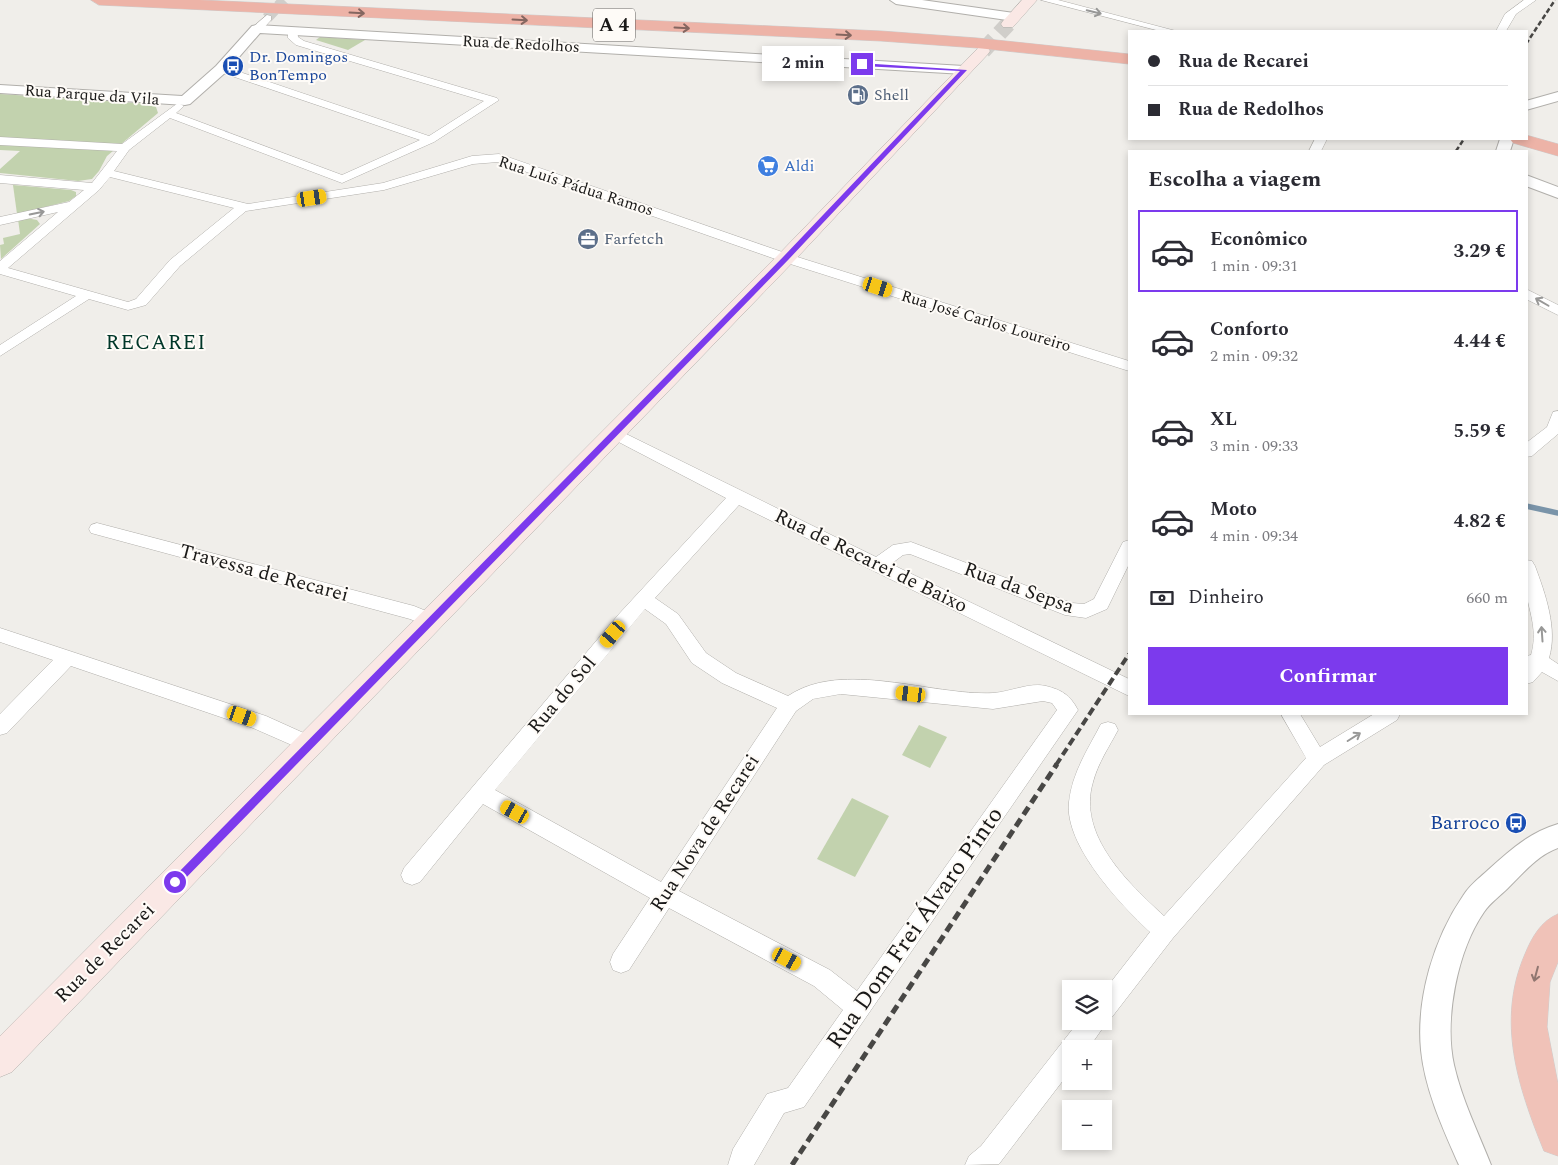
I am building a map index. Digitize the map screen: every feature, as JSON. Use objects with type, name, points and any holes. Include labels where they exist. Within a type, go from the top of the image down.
[{"type":"highway","name":"A 4","points":[[99,0],[327,12],[881,36],[976,43],[1128,60]]},
{"type":"highway","name":"A 4","points":[[369,0],[883,23],[992,30],[1128,45]]},
{"type":"highway","points":[[219,18],[327,12]]},
{"type":"highway","points":[[1528,132],[1558,133]]},
{"type":"highway","points":[[1528,133],[1558,150]]},
{"type":"highway","points":[[1558,931],[1540,960],[1532,989],[1528,1017],[1530,1051],[1543,1101],[1558,1137]]},
{"type":"main road","points":[[1011,21],[1030,0]]},
{"type":"main road","name":"Rua de Recarei","points":[[0,1060],[786,258],[983,51]]},
{"type":"street","points":[[896,0],[1011,21]]},
{"type":"street","points":[[1046,0],[1167,30]]},
{"type":"street","points":[[1501,30],[1505,19],[1510,13],[1531,0]]},
{"type":"street","points":[[0,269],[95,187],[124,148],[185,101],[221,69],[268,18]]},
{"type":"street","name":"Rua de Redolhos","points":[[257,29],[964,70]]},
{"type":"street","points":[[169,114],[342,179],[430,140],[493,100],[300,43],[293,38],[293,31]]},
{"type":"street","points":[[221,69],[430,140]]},
{"type":"street","name":"Rua Parque da Vila","points":[[0,89],[185,101]]},
{"type":"street","points":[[1528,105],[1558,96]]},
{"type":"street","points":[[0,141],[124,148]]},
{"type":"street","name":"Rua Luís Pádua Ramos","points":[[242,208],[363,190],[404,182],[472,160],[500,158],[786,258]]},
{"type":"street","points":[[107,173],[242,208]]},
{"type":"street","points":[[0,179],[95,187]]},
{"type":"street","points":[[1528,181],[1558,193]]},
{"type":"street","points":[[0,221],[73,205]]},
{"type":"street","points":[[0,269],[128,306],[141,302],[175,263],[242,208]]},
{"type":"street","name":"Rua José Carlos Loureiro","points":[[786,258],[1128,366]]},
{"type":"street","points":[[0,351],[88,294]]},
{"type":"street","points":[[1528,294],[1558,311]]},
{"type":"street","points":[[1528,450],[1554,429],[1558,416]]},
{"type":"street","name":"Rua de Recarei de Baixo","points":[[614,433],[737,497],[878,564],[1128,688]]},
{"type":"street","name":"Rua do Sol","points":[[412,875],[643,599],[737,497]]},
{"type":"street","name":"Travessa de Recarei","points":[[97,529],[414,613],[430,620]]},
{"type":"street","name":"Rua da Sepsa","points":[[878,564],[899,549],[910,548],[1071,610],[1086,612],[1101,604],[1128,548]]},
{"type":"street","points":[[1528,571],[1539,601],[1543,638],[1532,662],[1535,670],[1528,675]]},
{"type":"street","points":[[643,599],[672,619],[699,658],[728,678],[789,705]]},
{"type":"street","points":[[0,635],[259,722],[310,745]]},
{"type":"street","points":[[0,727],[67,658]]},
{"type":"street","points":[[1532,662],[1558,673]]},
{"type":"street","name":"Rua Dom Frei Álvaro Pinto","points":[[741,1165],[742,1158],[776,1103],[795,1098],[1068,710],[1058,697],[1043,693],[993,701],[842,686],[808,692],[789,705]]},
{"type":"street","name":"Rua Nova de Recarei","points":[[621,962],[789,705]]},
{"type":"street","points":[[1291,715],[1317,759]]},
{"type":"street","points":[[1112,999],[1165,931],[1317,759],[1388,715]]},
{"type":"street","points":[[1108,730],[1081,786],[1078,811],[1087,835],[1103,865],[1139,909],[1165,931]]},
{"type":"street","points":[[481,793],[822,978],[847,997],[858,1009]]},
{"type":"street","points":[[1475,1165],[1455,1121],[1436,1051],[1436,1018],[1441,992],[1461,926],[1474,904],[1518,860],[1534,847],[1558,836]]},
{"type":"street","points":[[1080,1040],[1087,1030]]},
{"type":"street","points":[[978,1165],[990,1155],[1062,1063]]},
{"type":"green space","points":[[320,37],[365,40],[348,50],[316,40]]},
{"type":"green space","points":[[0,94],[151,104],[156,107],[158,113],[107,156],[92,179],[78,181],[0,173],[0,169],[20,151],[0,150]]},
{"type":"green space","points":[[13,185],[71,190],[76,192],[76,196],[69,201],[17,214]]},
{"type":"green space","points":[[18,219],[37,220],[40,224],[1,259],[0,245],[4,244],[3,238],[20,234]]},
{"type":"green space","points":[[919,725],[947,737],[930,768],[902,755]]},
{"type":"green space","points":[[852,798],[889,816],[855,877],[817,859]]},
{"type":"waterway","points":[[1528,506],[1558,513]]},
{"type":"tunnel","points":[[267,18],[284,0]]},
{"type":"tunnel","points":[[983,51],[1008,24]]},
{"type":"railway","points":[[1528,41],[1555,0]]},
{"type":"railway","points":[[1457,150],[1463,140]]},
{"type":"railway","points":[[1056,765],[1128,656]]},
{"type":"railway","points":[[792,1165],[1057,764]]},
{"type":"place","name":"Dr. Domingos BonTempo","points":[[233,66]]},
{"type":"place","name":"Shell","points":[[858,95]]},
{"type":"place","name":"Aldi","points":[[768,166]]},
{"type":"place","name":"Farfetch","points":[[588,239]]},
{"type":"place","name":"Barroco","points":[[1516,823]]},
{"type":"district","name":"RECAREI","points":[[156,343]]},
{"type":"route","points":[[175,882],[786,258],[964,70],[862,64]]}]
